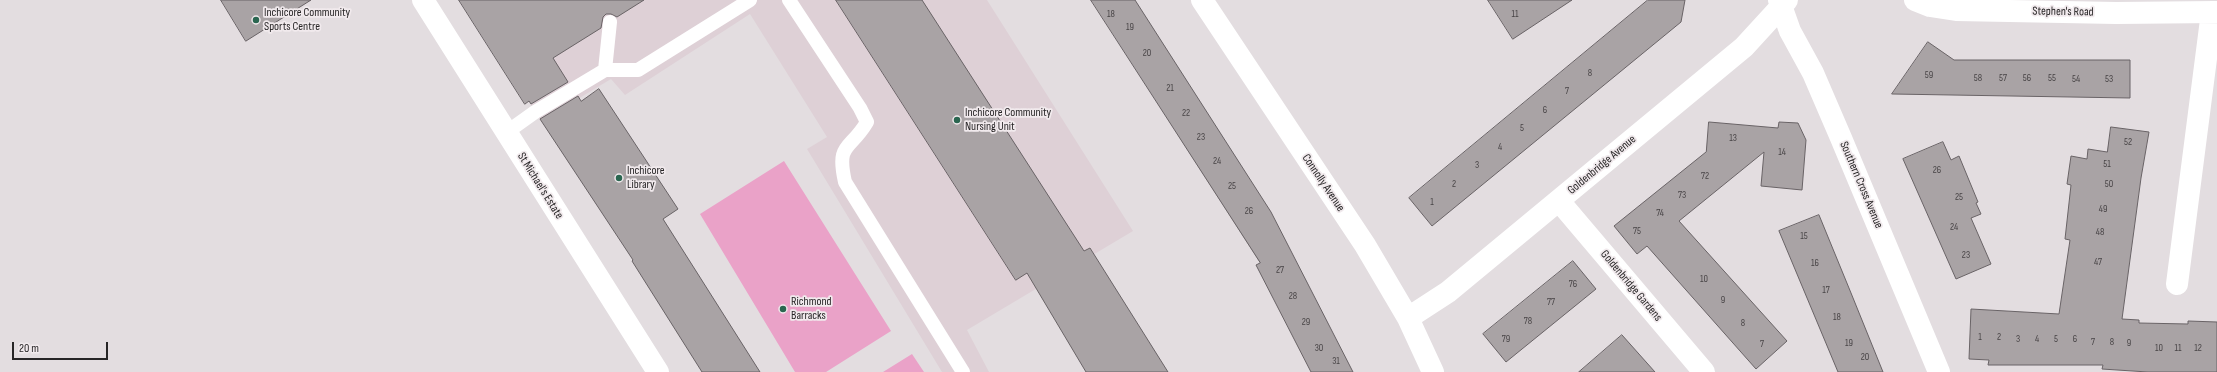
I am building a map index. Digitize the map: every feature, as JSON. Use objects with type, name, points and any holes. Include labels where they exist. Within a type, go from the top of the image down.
[{"type":"street","name":"St Michael's Estate","points":[[423,0],[658,372]]},
{"type":"street","name":"Connolly Avenue","points":[[1202,0],[1365,245],[1408,318],[1433,372]]},
{"type":"street","name":"Stephen's Road","points":[[1915,0],[1930,6],[1956,10],[2116,13],[2215,12],[2176,284]]},
{"type":"street","name":"Goldenbridge Avenue","points":[[1408,318],[1448,292],[1744,47],[1782,2]]},
{"type":"street","name":"Southern Cross Avenue","points":[[1782,2],[1790,30],[1813,73],[1842,138],[1939,372]]},
{"type":"street","name":"Goldenbridge Gardens","points":[[1559,201],[1704,372]]},
{"type":"lane","points":[[507,132],[535,112],[605,70],[638,70],[750,0]]},
{"type":"lane","points":[[789,0],[860,108],[867,122],[859,136],[846,146],[840,162],[845,182],[963,372]]},
{"type":"lane","points":[[605,70],[610,22]]},
{"type":"shaded area","points":[[464,0],[987,0],[1133,231],[967,330],[989,372],[942,372],[807,149],[827,137],[750,14],[625,95],[611,79],[541,121]]},
{"type":"shaded area","points":[[784,161],[891,331],[826,372],[795,372],[700,214]]},
{"type":"shaded area","points":[[912,354],[924,372],[883,372]]},
{"type":"building","name":"Inchicore Community Sports Centre","points":[[221,0],[311,0],[246,41]]},
{"type":"building","points":[[459,0],[644,0],[617,17],[611,14],[606,14],[603,17],[601,28],[553,58],[568,82],[531,104],[529,101],[525,104]]},
{"type":"building","name":"Inchicore Community Nursing Unit","points":[[836,0],[922,0],[1084,251],[1090,248],[1168,372],[1086,372],[1027,273],[1016,280]]},
{"type":"building","points":[[1091,0],[1135,0],[1271,212],[1353,372],[1311,372],[1256,265],[1260,263]]},
{"type":"building","points":[[1488,0],[1572,0],[1513,39]]},
{"type":"building","points":[[1648,0],[1685,0],[1681,22],[1432,226],[1409,198]]},
{"type":"building","points":[[1928,42],[1954,60],[2130,60],[2130,98],[1892,94]]},
{"type":"building","points":[[599,89],[678,209],[663,219],[760,372],[702,372],[632,261],[633,260],[540,119],[578,96],[581,101]]},
{"type":"building","points":[[1709,122],[1778,128],[1779,122],[1798,123],[1806,140],[1802,190],[1761,186],[1764,152],[1679,221],[1787,341],[1756,369],[1647,246],[1637,254],[1614,226],[1706,152]]},
{"type":"building","points":[[2111,127],[2149,132],[2141,178],[2122,319],[2139,320],[2139,323],[2188,324],[2188,321],[2217,322],[2217,372],[2148,372],[2102,369],[2103,365],[1988,365],[1989,360],[1969,359],[1971,309],[2059,314],[2070,240],[2065,239],[2071,185],[2067,184],[2071,156],[2087,159],[2088,149],[2107,152]]},
{"type":"building","points":[[1943,142],[1951,160],[1959,156],[1978,202],[1976,203],[1981,214],[1971,218],[1991,264],[1956,279],[1903,159]]},
{"type":"building","points":[[1819,215],[1883,372],[1838,372],[1779,231]]},
{"type":"building","points":[[1573,261],[1596,289],[1506,362],[1483,334]]},
{"type":"building","points":[[1622,335],[1655,372],[1579,372]]},
{"type":"place","name":"Inchicore Community Sports Centre","points":[[256,20]]},
{"type":"place","name":"Inchicore Community Nursing Unit","points":[[957,120]]},
{"type":"place","name":"Inchicore Library","points":[[619,178]]},
{"type":"place","name":"Richmond Barracks","points":[[783,309]]}]
